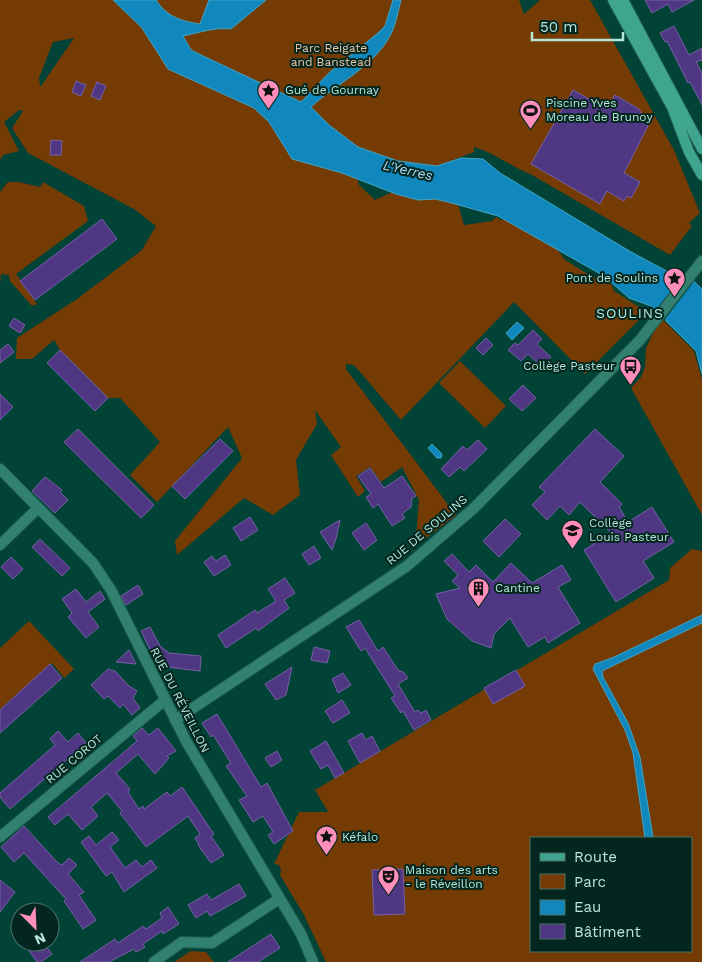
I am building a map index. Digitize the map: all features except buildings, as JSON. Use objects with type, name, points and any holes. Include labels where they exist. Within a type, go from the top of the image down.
[{"type":"main road","points":[[613,0],[672,107],[689,152],[702,175]]},
{"type":"main road","points":[[623,0],[702,149]]},
{"type":"street","name":"RUE DE SOULINS","points":[[175,720],[406,566],[473,509],[640,340],[702,261]]},
{"type":"street","name":"RUE DU RÉVEILLON","points":[[0,470],[93,563],[106,583],[175,720],[301,934],[313,962]]},
{"type":"street","points":[[0,545],[38,508]]},
{"type":"street","name":"RUE COROT","points":[[0,837],[165,700]]},
{"type":"street","points":[[154,962],[182,942],[212,943],[280,899]]},
{"type":"green space","points":[[0,0],[113,0],[142,28],[168,69],[254,108],[269,122],[292,159],[354,168],[359,185],[375,200],[405,186],[456,197],[464,225],[492,221],[496,217],[501,220],[523,216],[543,228],[564,259],[592,277],[611,284],[614,291],[647,312],[585,374],[514,302],[401,420],[354,365],[346,364],[346,369],[456,515],[420,543],[416,536],[419,500],[402,467],[381,482],[370,467],[356,476],[365,491],[358,497],[331,455],[341,447],[315,410],[317,424],[296,460],[300,495],[273,515],[244,498],[177,555],[175,541],[242,458],[228,427],[157,502],[130,475],[160,442],[120,398],[108,398],[60,350],[54,340],[32,359],[16,359],[17,338],[77,299],[142,250],[156,226],[134,209],[28,153],[12,128],[23,111],[19,110],[4,122],[19,151],[3,155],[0,160]],"holes":[[[74,38],[41,86],[39,78],[53,42]]]},
{"type":"green space","name":"Piscine Yves Moreau de Brunoy","points":[[143,0],[519,0],[524,14],[540,0],[590,0],[674,150],[700,213],[689,223],[692,226],[670,255],[532,175],[474,147],[474,152],[437,166],[398,161],[358,148],[329,125],[311,107],[191,50],[185,40]]},
{"type":"green space","points":[[8,182],[19,182],[40,187],[43,182],[84,206],[88,221],[16,274],[37,304],[32,306],[10,281],[9,275],[1,274],[0,285],[0,192]]},
{"type":"green space","points":[[663,320],[694,351],[702,380],[702,515],[631,388],[641,377],[645,367],[646,348],[655,329]]},
{"type":"green space","points":[[460,361],[506,406],[485,428],[439,383]]},
{"type":"green space","points":[[692,549],[702,551],[702,962],[326,962],[304,915],[280,875],[279,865],[274,864],[299,812],[328,812],[315,790],[669,580],[670,568]]},
{"type":"green space","points":[[29,621],[74,669],[64,678],[52,663],[0,709],[0,648]]},
{"type":"green space","points":[[191,951],[206,952],[214,962],[174,962]]},
{"type":"water","name":"L'Yerres","points":[[113,0],[156,0],[160,6],[175,17],[200,24],[209,0],[266,0],[231,29],[212,30],[183,36],[191,50],[301,102],[330,72],[385,26],[393,0],[401,0],[396,22],[384,46],[365,65],[311,107],[329,125],[358,147],[398,161],[437,166],[461,158],[483,159],[500,173],[631,252],[676,276],[687,275],[702,289],[702,374],[696,351],[666,321],[666,317],[651,306],[629,298],[604,276],[498,216],[435,199],[418,200],[396,194],[342,173],[292,159],[269,122],[254,108],[168,69],[142,28]]},
{"type":"water","points":[[517,322],[524,328],[512,340],[506,333]]},
{"type":"water","points":[[432,444],[442,454],[441,458],[437,458],[428,448]]},
{"type":"water","points":[[702,615],[702,623],[602,671],[603,677],[628,723],[640,757],[653,837],[645,837],[633,753],[625,730],[593,669],[595,664],[612,658]]},
{"type":"pier","name":"Pont de Soulins","points":[[683,275],[693,283],[665,319],[655,311]]},
{"type":"place","name":"Gué de Gournay","points":[[269,109]]},
{"type":"place","name":"Piscine Yves Moreau de Brunoy","points":[[530,129]]},
{"type":"place","name":"Pont de Soulins","points":[[674,297]]},
{"type":"place","name":"Collège Pasteur","points":[[631,385]]},
{"type":"place","name":"Collège Louis Pasteur","points":[[573,549]]},
{"type":"place","name":"Cantine","points":[[479,607]]},
{"type":"place","name":"Kéfalo","points":[[326,856]]},
{"type":"place","name":"Maison des arts - le Réveillon","points":[[389,896]]},
{"type":"district","name":"SOULINS","points":[[630,313]]},
{"type":"park label","name":"Parc Reigate and Banstead","points":[[331,55]]}]
